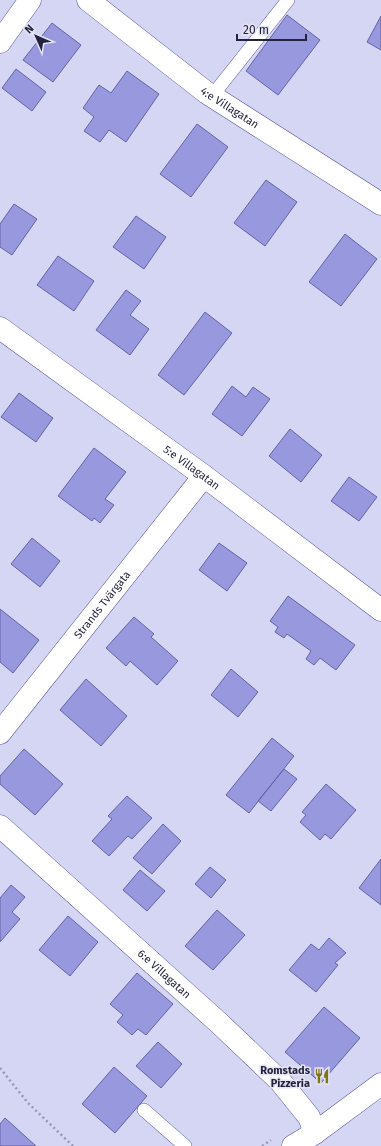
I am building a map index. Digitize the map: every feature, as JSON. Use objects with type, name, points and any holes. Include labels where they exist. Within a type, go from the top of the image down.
[{"type":"street","points":[[0,42],[30,0]]},
{"type":"street","name":"4:e Villagatan","points":[[88,0],[212,96],[381,204]]},
{"type":"street","name":"5:e Villagatan","points":[[0,328],[204,476],[381,610]]},
{"type":"street","name":"Strands Tvärgata","points":[[0,733],[204,476]]},
{"type":"street","name":"6:e Villagatan","points":[[0,826],[219,1023],[280,1081],[308,1117],[315,1133]]},
{"type":"street","points":[[293,1146],[315,1133],[381,1084]]},
{"type":"lane","points":[[212,96],[288,0]]},
{"type":"lane","points":[[144,1110],[185,1146]]},
{"type":"path","points":[[0,1068],[28,1103],[73,1146]]},
{"type":"building","points":[[287,15],[320,40],[278,95],[246,71]]},
{"type":"building","points":[[381,16],[381,50],[367,42]]},
{"type":"building","points":[[52,23],[81,45],[53,82],[23,60]]},
{"type":"building","points":[[16,69],[46,92],[32,111],[2,88]]},
{"type":"building","points":[[127,71],[159,94],[126,142],[109,130],[100,142],[84,131],[94,117],[83,108],[99,85],[111,93]]},
{"type":"building","points":[[197,124],[228,147],[191,197],[160,174]]},
{"type":"building","points":[[266,180],[297,202],[265,246],[234,223]]},
{"type":"building","points":[[14,204],[37,219],[12,255],[0,247],[0,224]]},
{"type":"building","points":[[136,216],[166,237],[144,269],[113,247]]},
{"type":"building","points":[[345,234],[377,259],[341,306],[309,282]]},
{"type":"building","points":[[58,256],[94,281],[74,311],[37,285]]},
{"type":"building","points":[[126,290],[141,301],[130,315],[149,329],[130,355],[96,330]]},
{"type":"building","points":[[205,312],[232,333],[184,395],[158,375]]},
{"type":"building","points":[[232,386],[246,397],[253,387],[270,399],[242,436],[212,414]]},
{"type":"building","points":[[19,393],[53,418],[36,442],[1,417]]},
{"type":"building","points":[[290,429],[322,455],[301,482],[269,456]]},
{"type":"building","points":[[94,448],[126,472],[105,499],[114,505],[100,523],[94,518],[92,521],[58,496]]},
{"type":"building","points":[[349,477],[377,497],[359,521],[331,501]]},
{"type":"building","points":[[32,538],[60,561],[40,587],[11,564]]},
{"type":"building","points":[[219,543],[247,563],[227,591],[199,570]]},
{"type":"building","points":[[288,596],[355,645],[336,670],[320,658],[314,665],[306,659],[311,651],[287,634],[284,638],[275,632],[278,627],[270,621]]},
{"type":"building","points":[[0,609],[39,640],[13,673],[0,662]]},
{"type":"building","points":[[134,617],[154,634],[151,637],[178,661],[157,685],[130,661],[126,666],[106,648]]},
{"type":"building","points":[[231,669],[258,692],[238,717],[211,695]]},
{"type":"building","points":[[86,679],[127,716],[101,746],[60,710]]},
{"type":"building","points":[[272,738],[294,756],[249,813],[226,795]]},
{"type":"building","points":[[24,749],[63,784],[35,815],[0,784],[0,776]]},
{"type":"building","points":[[284,769],[297,779],[271,811],[258,801]]},
{"type":"building","points":[[326,784],[356,810],[331,839],[325,834],[320,840],[300,822],[306,815],[302,812]]},
{"type":"building","points":[[127,796],[152,818],[132,839],[128,836],[109,856],[92,841],[112,819],[108,816]]},
{"type":"building","points":[[163,824],[181,841],[152,874],[133,858]]},
{"type":"building","points":[[381,859],[381,905],[359,888]]},
{"type":"building","points":[[210,867],[226,880],[211,898],[195,884]]},
{"type":"building","points":[[140,870],[165,891],[147,911],[123,890]]},
{"type":"building","points":[[11,885],[25,897],[12,912],[20,919],[0,942],[0,898]]},
{"type":"building","points":[[217,910],[245,935],[213,970],[185,946]]},
{"type":"building","points":[[68,916],[98,942],[70,976],[39,950]]},
{"type":"building","points":[[329,938],[346,953],[335,963],[338,965],[316,992],[289,970],[311,944],[319,950]]},
{"type":"building","points":[[137,973],[173,1004],[146,1035],[138,1029],[132,1035],[117,1022],[123,1015],[110,1004]]},
{"type":"building","points":[[324,1007],[360,1038],[321,1083],[285,1052]]},
{"type":"building","points":[[158,1042],[182,1064],[161,1088],[136,1066]]},
{"type":"building","points":[[114,1067],[147,1096],[115,1133],[82,1104]]},
{"type":"building","points":[[5,1118],[36,1146],[0,1146],[0,1124]]},
{"type":"place","name":"Romstads Pizzeria","points":[[322,1076]]}]
